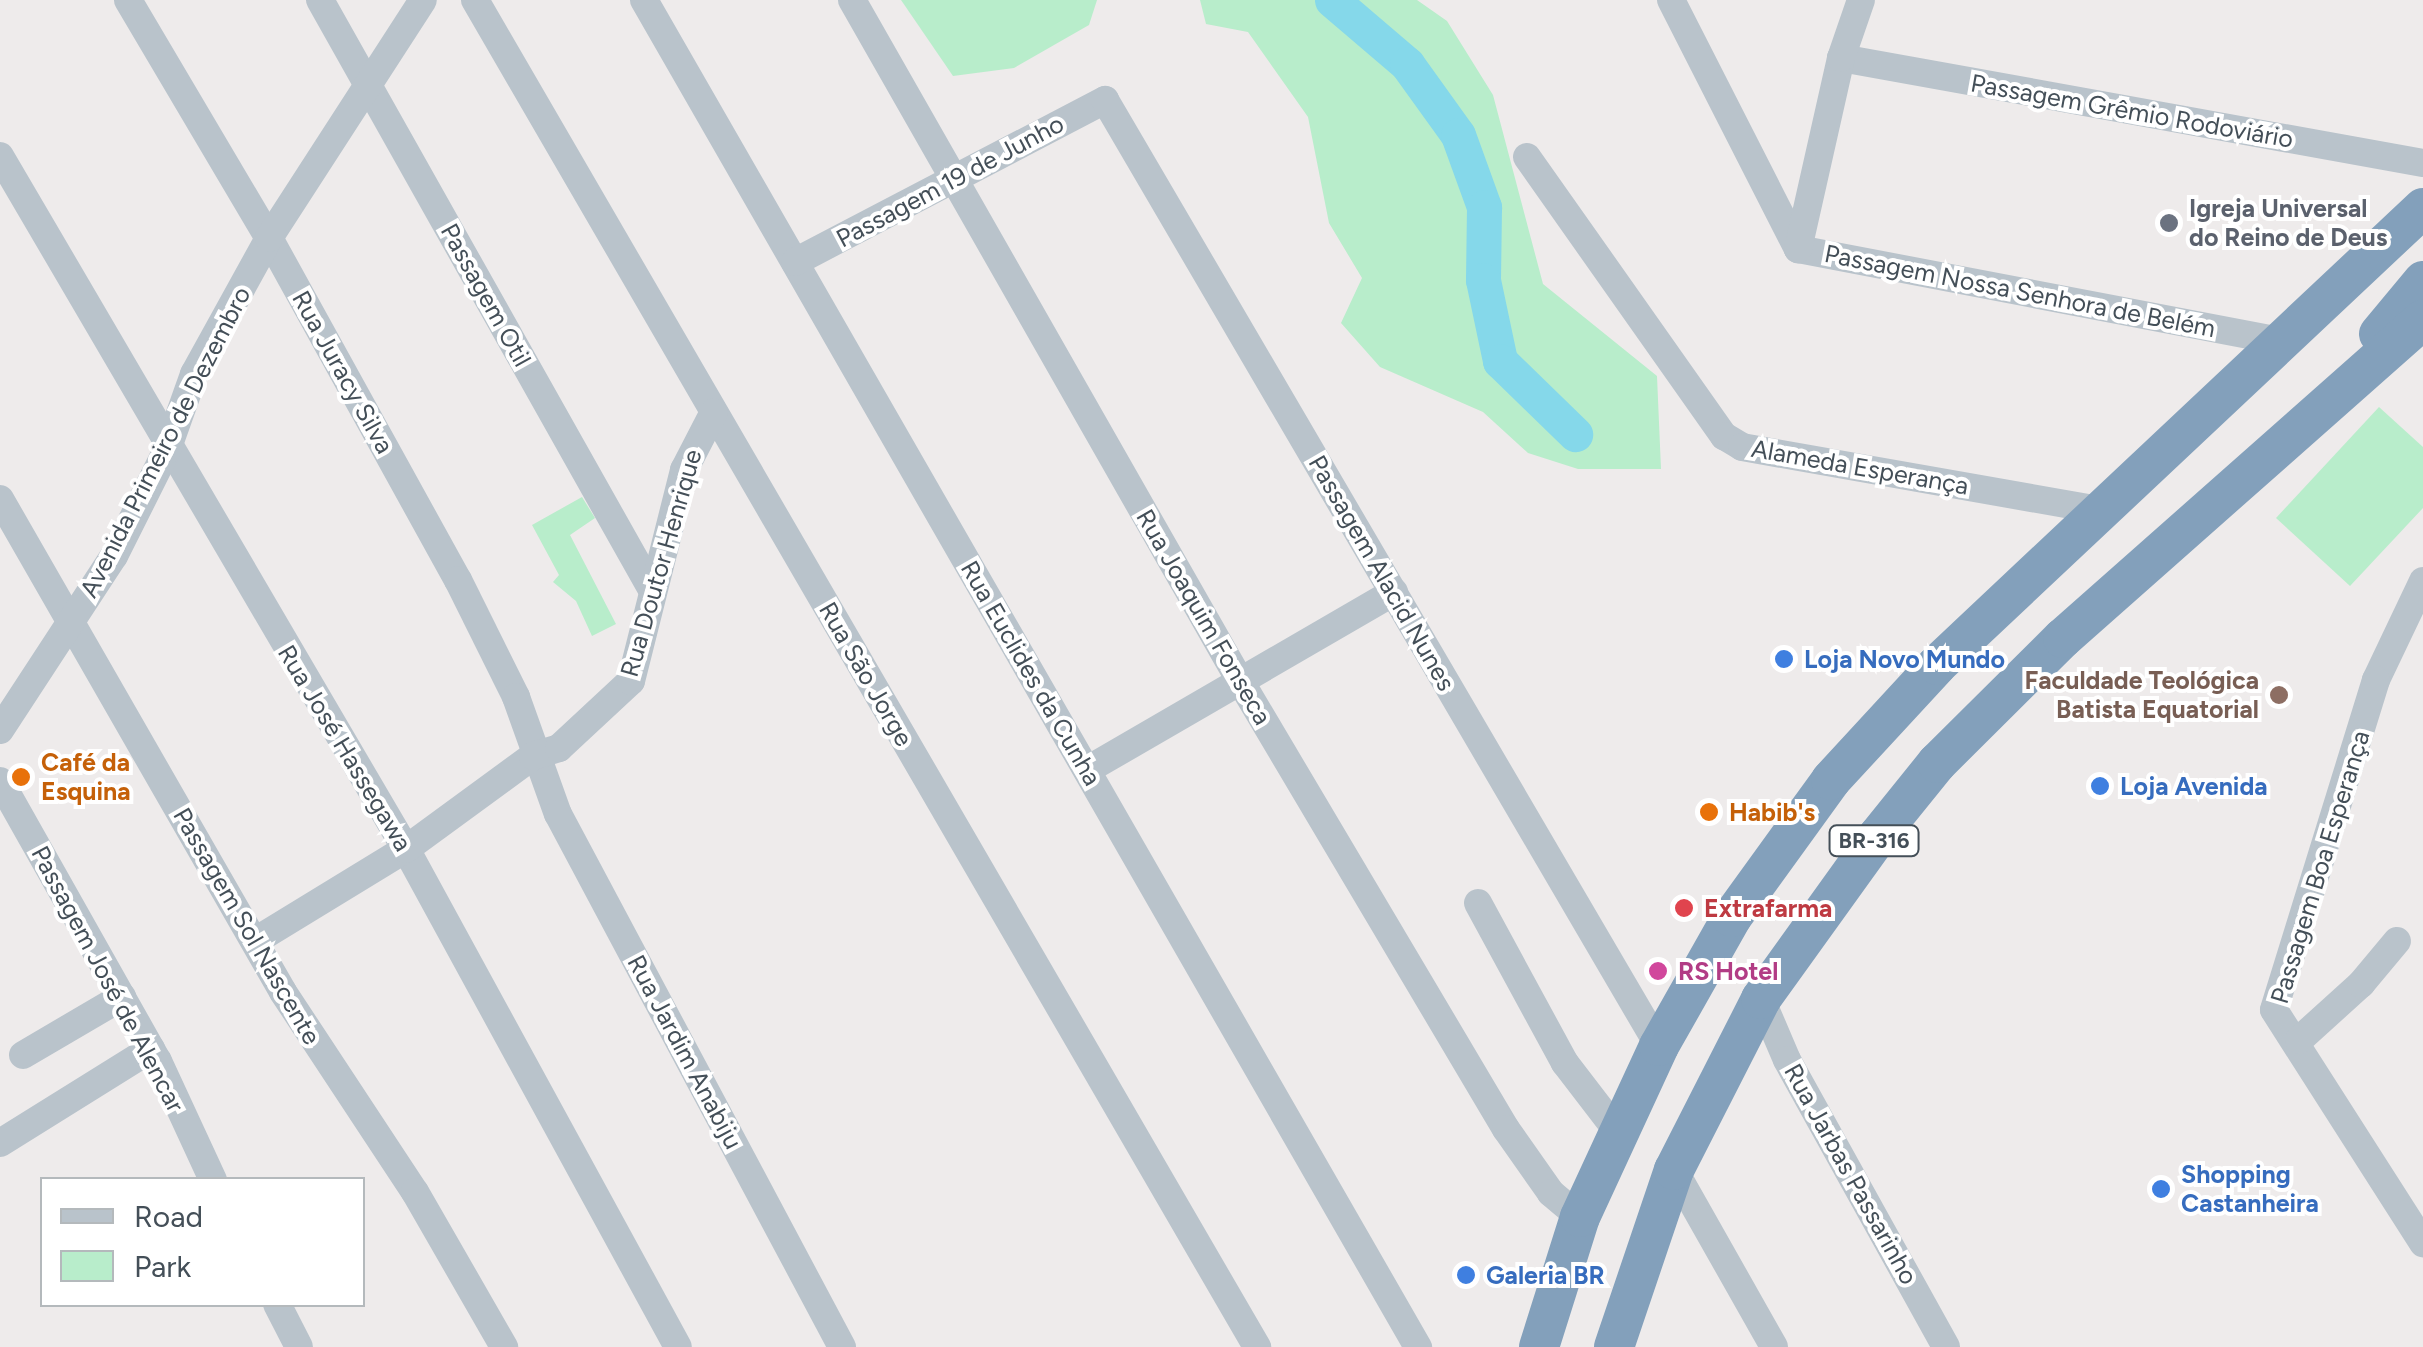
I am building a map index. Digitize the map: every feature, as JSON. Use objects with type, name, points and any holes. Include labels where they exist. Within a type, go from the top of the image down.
[{"type":"highway","name":"BR-316","points":[[1539,1347],[1580,1217],[1660,1046],[1732,918],[1831,780],[1938,665],[2411,219],[2423,186]]},
{"type":"highway","name":"BR-316","points":[[1614,1347],[1674,1170],[1761,998],[1936,763],[2063,638],[2283,442],[2423,281]]},
{"type":"highway","points":[[2283,442],[2423,320]]},
{"type":"street","name":"Rua Juracy Silva","points":[[128,0],[270,238],[498,656],[533,756]]},
{"type":"street","name":"Passagem Otil","points":[[320,0],[652,590]]},
{"type":"street","name":"Avenida Primeiro de Dezembro","points":[[0,730],[73,624],[167,450],[194,374],[270,238],[424,0]]},
{"type":"street","name":"Rua São Jorge","points":[[475,0],[1257,1347]]},
{"type":"street","name":"Rua Euclides da Cunha","points":[[644,0],[1418,1347]]},
{"type":"street","name":"Rua Joaquim Fonseca","points":[[852,0],[1239,679],[1514,1142],[1552,1193],[1580,1217]]},
{"type":"street","name":"Passagem Nossa Senhora de Belém","points":[[1671,0],[1798,249],[2280,341]]},
{"type":"street","points":[[1798,249],[1841,58],[1861,0]]},
{"type":"street","name":"Passagem Grêmio Rodoviário","points":[[1841,58],[2423,163]]},
{"type":"street","name":"Passagem 19 de Junho","points":[[795,262],[1104,100]]},
{"type":"street","name":"Passagem Alacid Nunes","points":[[1104,100],[1660,1046]]},
{"type":"street","name":"Rua José Hassegawa","points":[[0,156],[167,450],[406,849],[678,1347]]},
{"type":"street","name":"Alameda Esperança","points":[[1528,157],[1724,436],[1742,447],[2100,510]]},
{"type":"street","name":"Rua Doutor Henrique","points":[[254,940],[406,849],[533,756],[559,748],[631,682],[684,470],[714,412]]},
{"type":"street","name":"Passagem Sol Nascente","points":[[0,499],[333,1075],[415,1192],[504,1347]]},
{"type":"street","name":"Passagem Boa Esperança","points":[[2423,580],[2376,680],[2276,999],[2278,1020],[2299,1040],[2423,1242]]},
{"type":"street","points":[[1087,770],[1394,592]]},
{"type":"street","name":"Rua Jardim Anabiju","points":[[533,756],[567,832],[842,1347]]},
{"type":"street","name":"Passagem José de Alencar","points":[[0,780],[150,1049],[212,1177]]},
{"type":"street","points":[[1478,903],[1565,1063],[1618,1132]]},
{"type":"street","points":[[2299,1040],[2361,984],[2397,940]]},
{"type":"street","points":[[23,1055],[122,997]]},
{"type":"street","name":"Rua Jarbas Passarinho","points":[[1761,998],[1787,1060],[1946,1347]]},
{"type":"street","points":[[0,1143],[150,1049]]},
{"type":"street","points":[[1674,1170],[1774,1347]]},
{"type":"street","points":[[1652,1234],[1685,1230],[1715,1242]]},
{"type":"street","points":[[278,1307],[299,1347]]},
{"type":"green space","points":[[901,0],[1097,0],[1089,25],[1014,68],[953,76]]},
{"type":"green space","points":[[1200,0],[1417,0],[1447,21],[1493,95],[1543,284],[1657,376],[1661,469],[1578,469],[1528,453],[1483,412],[1380,367],[1341,323],[1362,278],[1329,223],[1308,117],[1248,32],[1206,24]]},
{"type":"green space","points":[[2379,407],[2423,447],[2423,508],[2350,586],[2276,518]]},
{"type":"green space","points":[[582,497],[595,518],[570,535],[616,624],[592,636],[576,601],[553,582],[559,575],[532,525]]},
{"type":"waterway","points":[[1332,0],[1407,64],[1458,135],[1484,207],[1483,280],[1500,361],[1575,434]]},
{"type":"place","name":"Igreja Universal do Reino de Deus","points":[[2169,223]]},
{"type":"place","name":"Loja Novo Mundo","points":[[1784,659]]},
{"type":"place","name":"Faculdade Teológica Batista Equatorial","points":[[2279,695]]},
{"type":"place","name":"Café da Esquina","points":[[21,777]]},
{"type":"place","name":"Loja Avenida","points":[[2100,786]]},
{"type":"place","name":"Habib's","points":[[1709,812]]},
{"type":"place","name":"Extrafarma","points":[[1684,908]]},
{"type":"place","name":"RS Hotel","points":[[1658,971]]},
{"type":"place","name":"Shopping Castanheira","points":[[2161,1189]]},
{"type":"place","name":"Galeria BR","points":[[1466,1275]]}]
